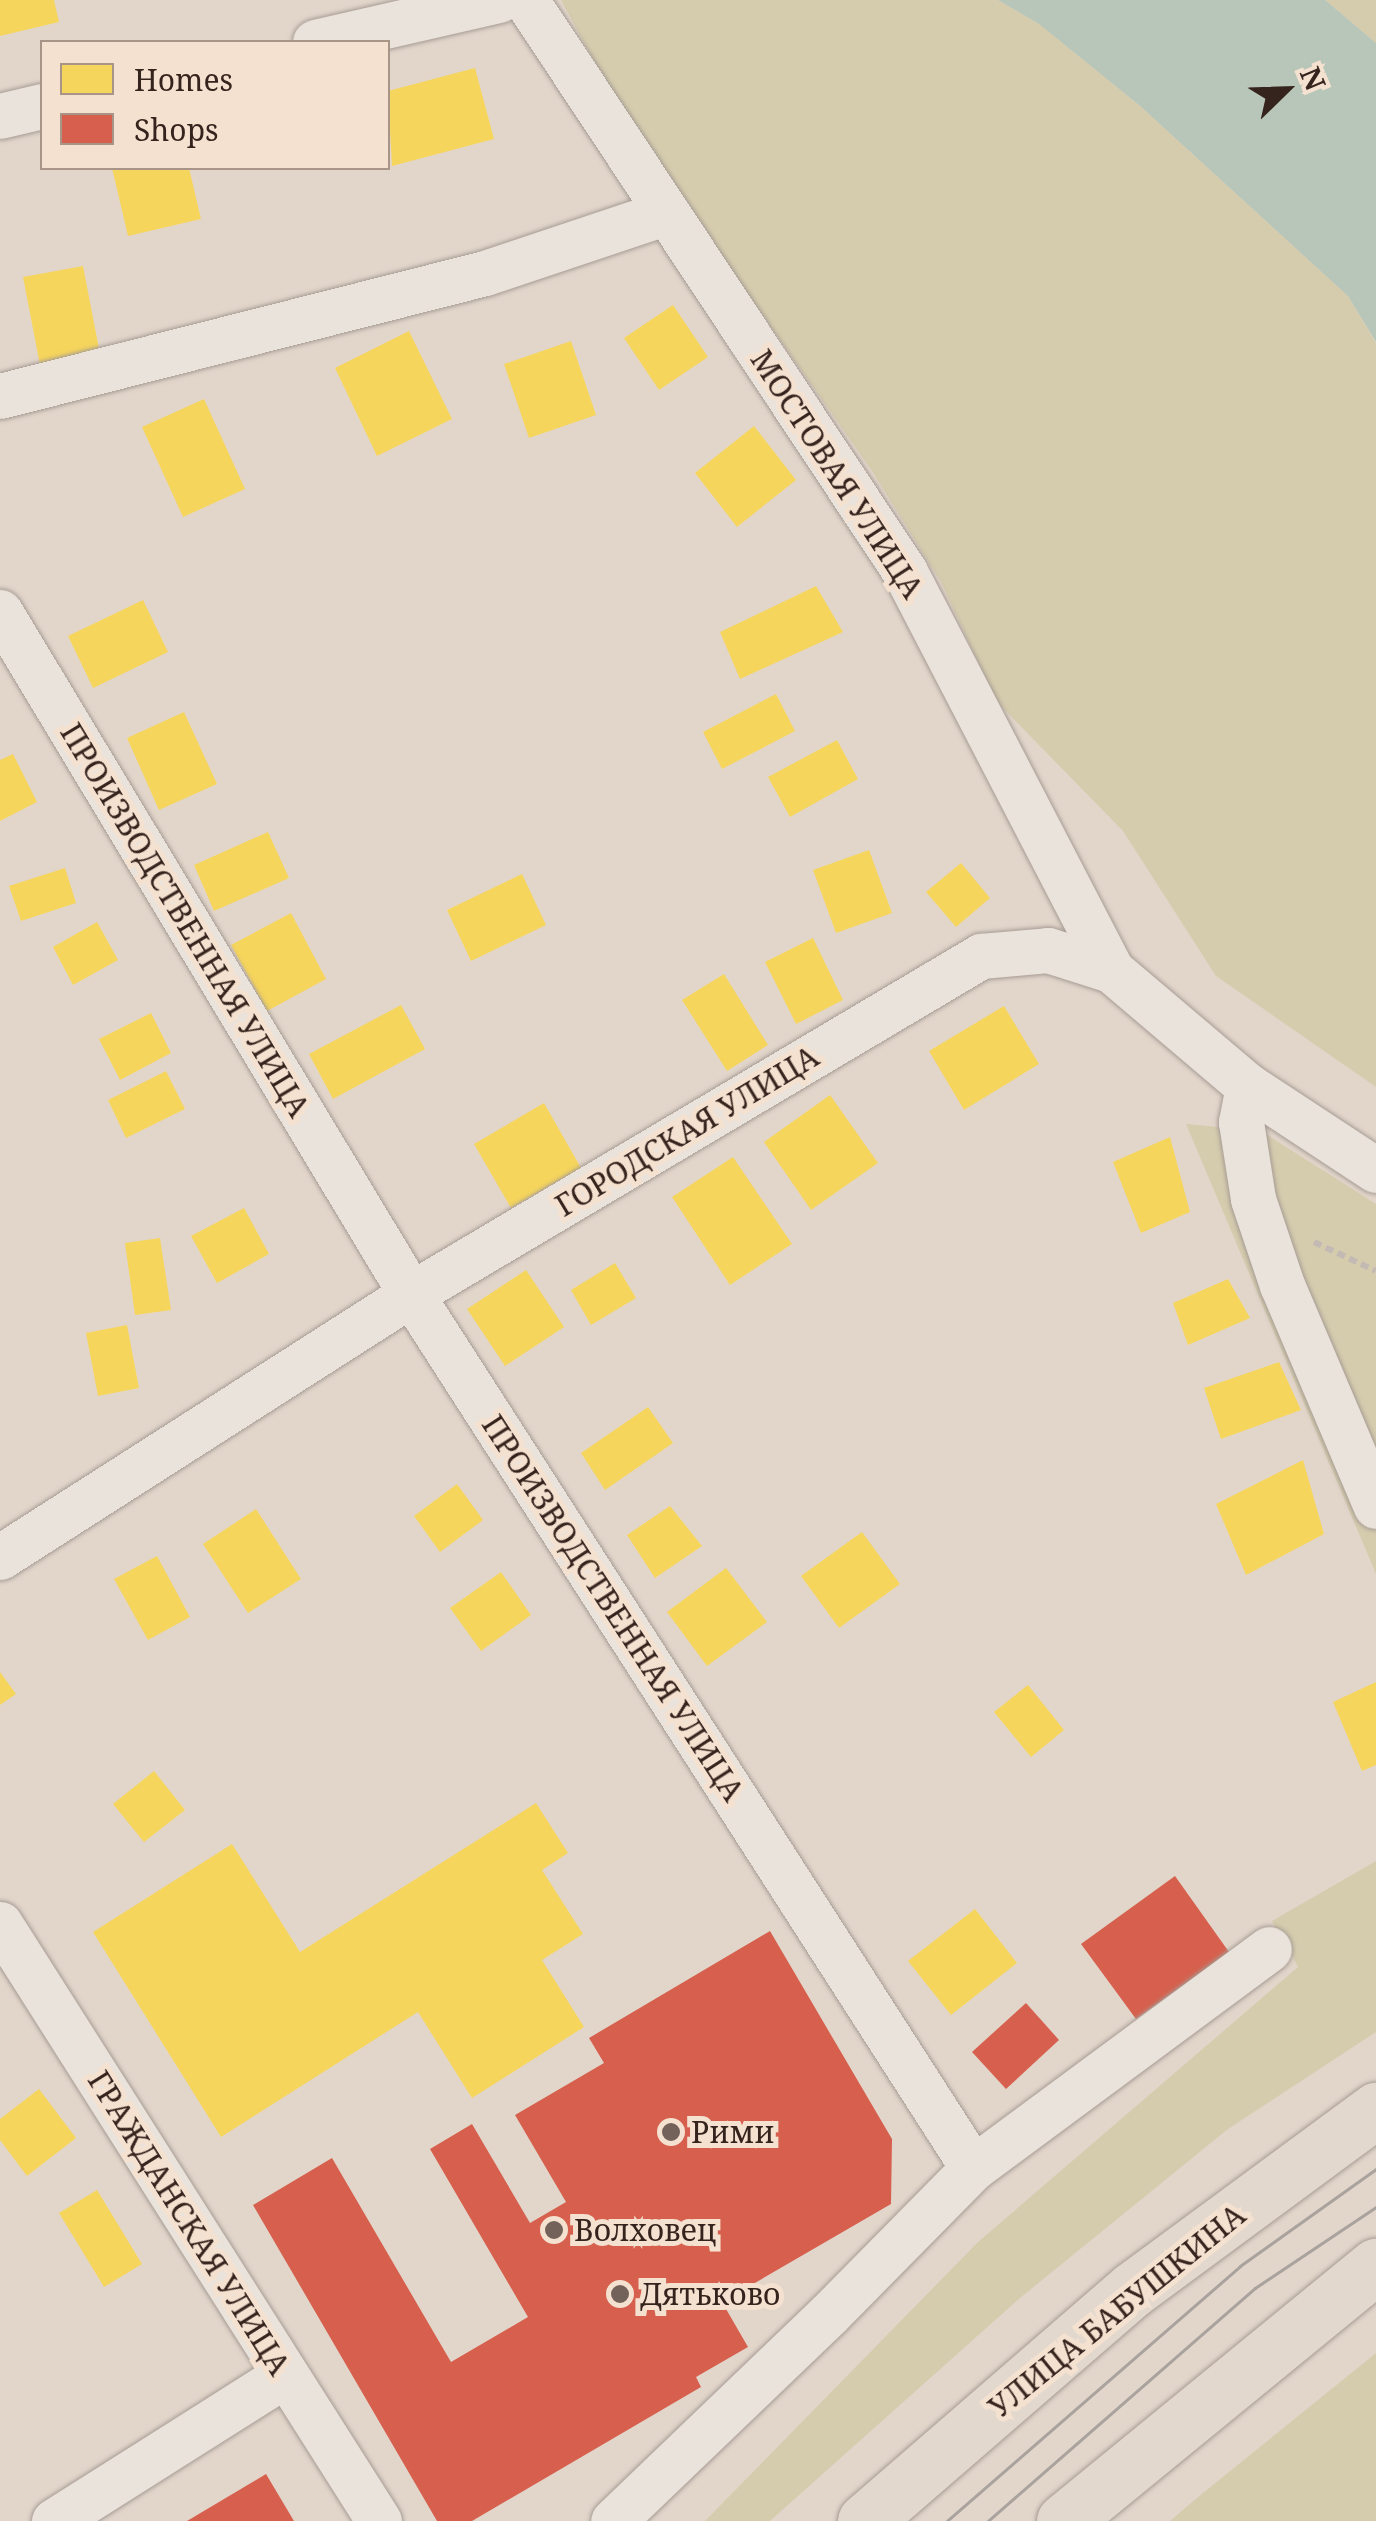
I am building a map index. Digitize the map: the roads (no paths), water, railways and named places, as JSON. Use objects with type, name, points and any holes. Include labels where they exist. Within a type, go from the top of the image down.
[{"type":"main road","name":"УЛИЦА БАБУШКИНА","points":[[865,2521],[1133,2290],[1376,2110]]},
{"type":"main road","points":[[1064,2521],[1376,2266]]},
{"type":"street","points":[[325,40],[499,0]]},
{"type":"street","name":"МОСТОВАЯ УЛИЦА","points":[[526,0],[905,572],[1111,970]]},
{"type":"street","points":[[0,116],[40,106]]},
{"type":"street","points":[[0,396],[484,273],[664,212]]},
{"type":"street","name":"ПРОИЗВОДСТВЕННАЯ УЛИЦА","points":[[0,612],[410,1294],[973,2168]]},
{"type":"street","name":"ГОРОДСКАЯ УЛИЦА","points":[[0,1557],[410,1294],[981,956],[1048,950],[1111,970],[1248,1086],[1376,1170]]},
{"type":"street","points":[[1248,1086],[1242,1122],[1253,1199],[1282,1284],[1376,1506]]},
{"type":"street","name":"ГРАЖДАНСКАЯ УЛИЦА","points":[[0,1924],[379,2521]]},
{"type":"street","points":[[613,2521],[829,2314],[973,2168],[1269,1949]]},
{"type":"street","points":[[54,2521],[284,2375]]},
{"type":"tram line","points":[[947,2521],[1240,2266],[1376,2169]]},
{"type":"tram line","points":[[988,2521],[1255,2288],[1376,2207]]},
{"type":"place","name":"Рими","points":[[671,2132]]},
{"type":"place","name":"Волховец","points":[[554,2230]]},
{"type":"place","name":"Дятьково","points":[[620,2294]]}]
